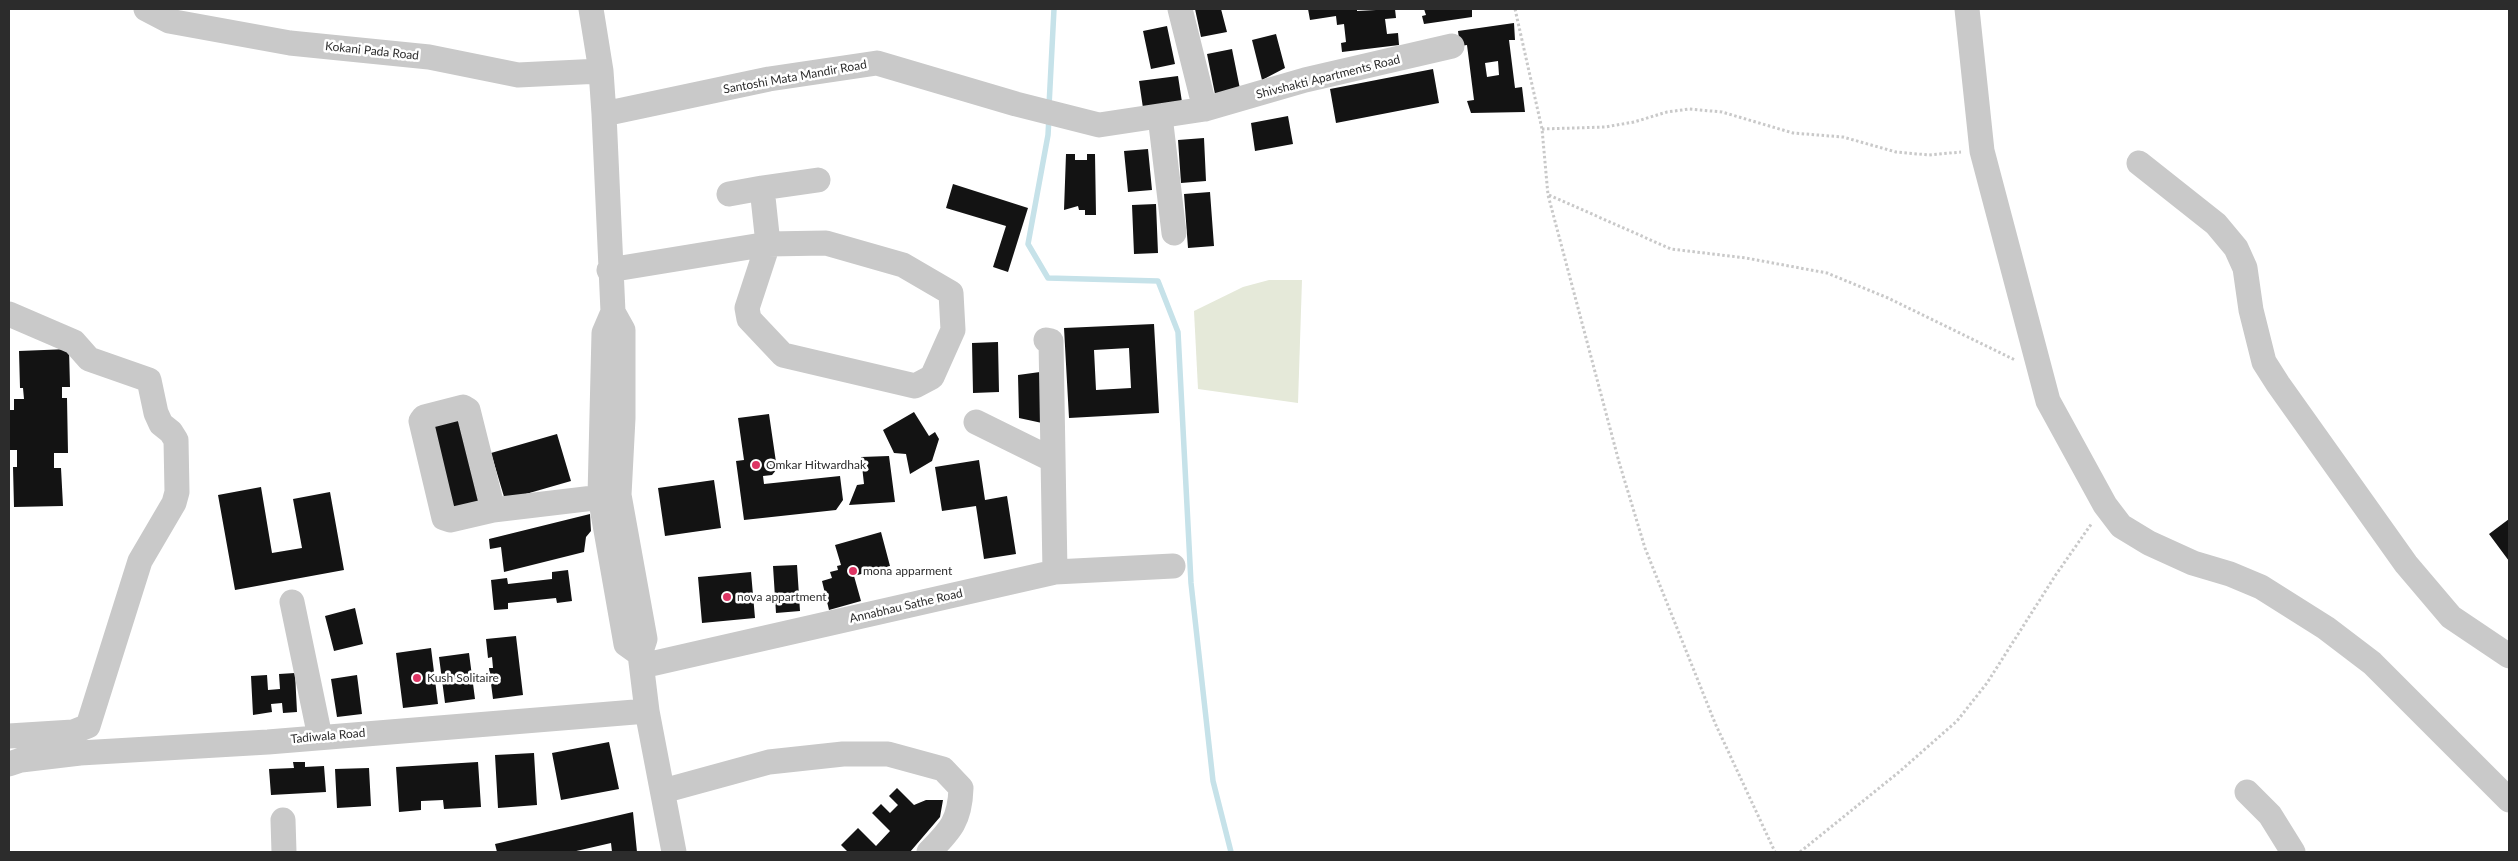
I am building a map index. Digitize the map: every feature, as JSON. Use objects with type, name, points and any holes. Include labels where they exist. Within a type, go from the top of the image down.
[{"type":"street","name":"Kokani Pada Road","points":[[146,9],[169,21],[290,43],[429,57],[518,75],[601,71]]},
{"type":"street","points":[[590,9],[601,71],[609,270],[613,312],[604,333],[613,408],[610,496],[619,554],[626,644],[641,660],[647,711],[674,852]]},
{"type":"street","points":[[1180,9],[1205,109]]},
{"type":"street","points":[[1967,9],[1982,151],[2048,401],[2104,505],[2121,526],[2149,543],[2193,563],[2230,574],[2261,587],[2326,628],[2372,663],[2509,800]]},
{"type":"street","name":"Shivshakti Apartments Road","points":[[1049,113],[1099,125],[1205,109],[1305,80],[1452,46]]},
{"type":"street","name":"Santoshi Mata Mandir Road","points":[[604,114],[769,79],[877,63],[1049,113]]},
{"type":"street","points":[[1160,116],[1174,233]]},
{"type":"street","points":[[2139,163],[2216,224],[2236,248],[2245,268],[2251,310],[2264,362],[2406,564],[2451,617],[2509,656]]},
{"type":"street","points":[[729,194],[818,180]]},
{"type":"street","points":[[609,270],[768,244],[826,243],[902,265],[952,293],[953,330],[932,377],[915,386],[783,355],[749,319],[747,308],[768,244],[762,188]]},
{"type":"street","points":[[9,314],[74,342],[89,358],[149,380],[158,419],[176,440],[177,492],[174,503],[140,561],[88,726],[73,732],[9,736]]},
{"type":"street","points":[[1048,341],[1055,572]]},
{"type":"street","points":[[976,422],[1053,460]]},
{"type":"street","points":[[493,510],[610,496]]},
{"type":"street","name":"Annabhau Sathe Road","points":[[641,660],[1055,572],[1173,566]]},
{"type":"street","points":[[292,602],[320,737]]},
{"type":"street","name":"Tadiwala Road","points":[[9,764],[21,760],[80,753],[320,737],[647,711]]},
{"type":"street","points":[[663,791],[769,762],[844,754],[888,754],[943,770],[961,788],[960,808],[951,830],[929,852]]},
{"type":"street","points":[[2247,792],[2270,815],[2293,852]]},
{"type":"street","points":[[283,820],[284,852]]},
{"type":"path","points":[[1515,9],[1542,129],[1548,195],[1619,462],[1645,548],[1715,723],[1775,852]]},
{"type":"path","points":[[1542,129],[1605,127],[1634,122],[1667,112],[1689,109],[1722,112],[1793,133],[1843,138],[1896,152],[1929,155],[1982,151]]},
{"type":"path","points":[[1548,195],[1671,248],[1746,258],[1827,274],[1888,298],[1966,338],[2040,371]]},
{"type":"path","points":[[1800,852],[1892,778],[1957,721],[1987,683],[2054,576],[2104,505]]},
{"type":"green space","points":[[1269,280],[1302,280],[1298,403],[1198,389],[1194,311],[1243,287]]},
{"type":"building","points":[[1195,9],[1221,9],[1227,32],[1201,37]]},
{"type":"building","points":[[1308,9],[1357,9],[1357,11],[1395,9],[1396,18],[1385,19],[1387,34],[1398,33],[1399,45],[1342,52],[1341,43],[1346,42],[1344,24],[1337,25],[1336,16],[1310,20]]},
{"type":"building","points":[[1424,9],[1472,9],[1472,17],[1424,24],[1422,16],[1426,15]]},
{"type":"building","points":[[1514,23],[1515,40],[1509,40],[1515,88],[1522,87],[1525,112],[1471,113],[1467,101],[1474,100],[1467,45],[1460,46],[1458,31]],"holes":[[[1498,61],[1499,75],[1487,77],[1485,63]]]},
{"type":"building","points":[[1167,26],[1175,64],[1151,69],[1143,31]]},
{"type":"building","points":[[1276,34],[1285,68],[1262,80],[1252,40]]},
{"type":"building","points":[[1232,49],[1240,89],[1215,94],[1207,54]]},
{"type":"building","points":[[1433,69],[1439,103],[1336,123],[1330,89]]},
{"type":"building","points":[[1178,76],[1182,102],[1143,108],[1139,81]]},
{"type":"building","points":[[1288,116],[1293,144],[1255,151],[1251,123]]},
{"type":"building","points":[[1204,138],[1206,181],[1181,183],[1178,140]]},
{"type":"building","points":[[1148,149],[1152,190],[1128,192],[1124,151]]},
{"type":"building","points":[[1066,154],[1075,154],[1075,160],[1087,160],[1087,154],[1095,154],[1096,215],[1085,215],[1085,210],[1079,210],[1078,206],[1064,210]]},
{"type":"building","points":[[953,184],[1028,208],[1008,272],[993,267],[1006,226],[946,208]]},
{"type":"building","points":[[1210,192],[1214,246],[1188,248],[1184,194]]},
{"type":"building","points":[[1156,204],[1158,253],[1134,254],[1132,205]]},
{"type":"building","points":[[1154,324],[1159,413],[1069,418],[1064,328]],"holes":[[[1129,348],[1131,388],[1096,390],[1094,350]]]},
{"type":"building","points":[[998,342],[999,392],[973,393],[972,343]]},
{"type":"building","points":[[69,349],[70,387],[62,387],[62,398],[67,398],[68,453],[54,453],[54,468],[61,468],[63,506],[14,507],[13,467],[17,467],[17,450],[9,450],[9,410],[14,410],[14,399],[24,399],[23,388],[20,388],[19,351]]},
{"type":"building","points":[[1040,372],[1042,423],[1019,418],[1018,375]]},
{"type":"building","points":[[465,412],[488,506],[448,516],[425,422]]},
{"type":"building","points":[[914,412],[929,436],[935,432],[939,439],[932,461],[910,474],[906,454],[894,453],[883,430]]},
{"type":"building","name":"Omkar Hitwardhak","points":[[769,414],[777,469],[772,475],[763,476],[764,484],[840,476],[843,500],[836,510],[744,520],[736,461],[744,460],[738,418]]},
{"type":"building","points":[[557,434],[571,481],[505,500],[491,453]]},
{"type":"building","points":[[889,456],[895,502],[849,505],[857,485],[864,484],[861,457]]},
{"type":"building","points":[[979,460],[985,500],[1007,496],[1016,554],[984,559],[976,506],[942,511],[935,467]]},
{"type":"building","points":[[714,480],[721,528],[665,536],[658,488]]},
{"type":"building","points":[[261,487],[272,553],[302,548],[293,499],[330,492],[344,570],[235,590],[218,495]]},
{"type":"building","points":[[590,514],[591,531],[586,537],[584,552],[504,572],[501,547],[490,549],[489,539]]},
{"type":"building","points":[[2509,519],[2509,561],[2489,534]]},
{"type":"building","name":"mona apparment","points":[[881,532],[890,566],[854,576],[861,601],[829,610],[822,581],[832,578],[830,572],[838,570],[837,566],[841,565],[835,545]]},
{"type":"building","points":[[797,565],[800,611],[776,613],[773,566]]},
{"type":"building","points":[[568,570],[572,601],[557,603],[556,598],[508,603],[508,609],[494,610],[491,580],[507,578],[508,584],[552,579],[552,572]]},
{"type":"building","name":"nova appartment","points":[[751,572],[755,618],[702,623],[698,577]]},
{"type":"building","points":[[355,608],[363,644],[334,651],[325,616]]},
{"type":"building","points":[[516,636],[523,695],[493,699],[489,668],[493,668],[492,657],[488,658],[486,639]]},
{"type":"building","name":"Kush Solitaire","points":[[431,648],[438,704],[403,708],[396,653]]},
{"type":"building","points":[[469,653],[475,699],[445,703],[439,657]]},
{"type":"building","points":[[295,673],[297,712],[283,713],[282,703],[271,704],[272,712],[253,715],[251,676],[267,675],[268,690],[280,689],[279,674]]},
{"type":"building","points":[[357,675],[362,714],[337,717],[331,679]]},
{"type":"building","points":[[609,742],[619,789],[561,800],[552,753]]},
{"type":"building","points":[[534,753],[537,805],[498,808],[495,755]]},
{"type":"building","points":[[293,762],[305,762],[305,767],[324,766],[326,792],[271,795],[269,769],[294,768]]},
{"type":"building","points":[[478,762],[481,807],[444,809],[443,800],[421,801],[421,810],[399,812],[396,767]]},
{"type":"building","points":[[369,768],[371,806],[337,808],[335,769]]},
{"type":"building","points":[[897,788],[914,805],[926,800],[943,800],[940,817],[910,852],[848,852],[841,845],[858,828],[876,846],[890,831],[872,813],[881,804],[890,813],[898,805],[889,796]]},
{"type":"building","points":[[633,812],[637,852],[612,852],[611,843],[572,852],[497,852],[495,844]]},
{"type":"waterway","points":[[1049,106],[1054,9]]},
{"type":"waterway","points":[[1049,117],[1048,135],[1028,244],[1048,278],[1158,281],[1178,332],[1191,583],[1213,781],[1231,852]]},
{"type":"place","name":"Omkar Hitwardhak","points":[[756,465]]},
{"type":"place","name":"mona apparment","points":[[853,571]]},
{"type":"place","name":"nova appartment","points":[[727,597]]},
{"type":"place","name":"Kush Solitaire","points":[[417,678]]}]
